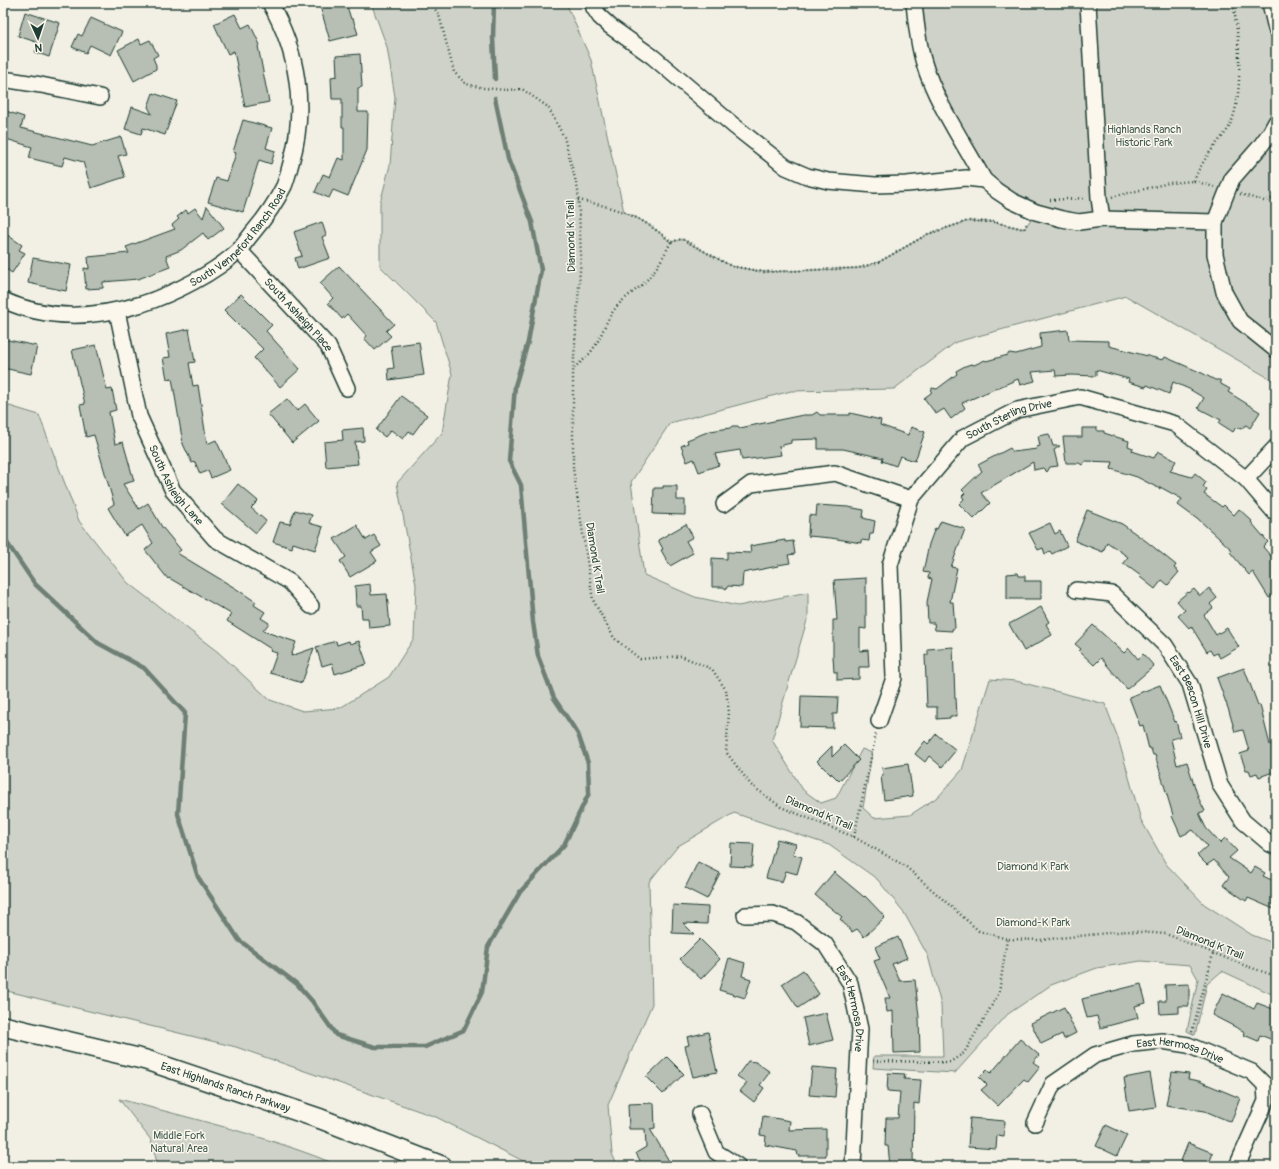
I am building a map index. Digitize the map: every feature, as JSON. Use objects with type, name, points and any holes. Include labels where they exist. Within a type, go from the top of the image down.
[{"type":"main road","name":"East Highlands Ranch Parkway","points":[[3,1026],[146,1060],[321,1118],[442,1166]]},
{"type":"street","name":"South Venneford Ranch Road","points":[[3,300],[44,312],[63,315],[83,315],[118,311],[156,299],[177,289],[217,268],[239,250],[265,218],[285,184],[295,148],[298,129],[299,89],[296,69],[283,29],[270,3]]},
{"type":"street","points":[[593,3],[594,8],[600,17],[611,27],[653,57],[733,125],[786,167],[807,176],[828,181],[875,185],[907,184],[966,178],[984,180]]},
{"type":"street","points":[[914,3],[916,28],[924,64],[929,77],[944,110],[984,180],[997,191],[1012,201],[1034,212],[1079,222],[1102,219],[1215,222]]},
{"type":"street","points":[[1088,3],[1099,198],[1102,219]]},
{"type":"street","points":[[1270,3],[1276,29]]},
{"type":"street","points":[[3,79],[41,85],[100,98]]},
{"type":"street","points":[[1276,122],[1259,148],[1232,178],[1215,222],[1215,254],[1224,292],[1240,321],[1276,350]]},
{"type":"street","name":"South Ashleigh Place","points":[[239,250],[328,346],[347,388]]},
{"type":"street","name":"South Ashleigh Lane","points":[[118,311],[139,416],[173,491],[215,539],[290,582],[311,606]]},
{"type":"street","name":"South Sterling Drive","points":[[879,721],[894,678],[890,565],[911,499],[963,438],[1017,410],[1080,397],[1175,424],[1246,478],[1276,514]]},
{"type":"street","points":[[1246,478],[1276,447]]},
{"type":"street","points":[[724,504],[751,484],[835,473],[911,499]]},
{"type":"street","name":"East Beacon Hill Drive","points":[[1076,590],[1112,594],[1165,645],[1190,684],[1220,785],[1243,821],[1270,844],[1276,847]]},
{"type":"street","name":"East Hermosa Drive","points":[[745,915],[773,914],[796,922],[825,944],[850,983],[860,1030],[853,1166]]},
{"type":"street","name":"East Hermosa Drive","points":[[1035,1123],[1053,1084],[1095,1055],[1133,1044],[1162,1041],[1188,1045],[1252,1072],[1265,1085],[1266,1101],[1237,1166]]},
{"type":"street","points":[[700,1114],[716,1152],[738,1166]]},
{"type":"path","name":"Diamond K Trail","points":[[431,3],[439,15],[454,72],[466,84],[484,88],[506,90],[522,89],[548,107],[564,137],[578,190],[581,256],[574,368],[573,468],[593,600],[614,638],[640,658],[681,656],[712,669],[726,690],[729,712],[726,752],[751,785],[781,808],[854,837],[905,866],[979,931],[1007,939],[1040,940],[1127,931],[1166,934],[1213,954],[1276,976]]},
{"type":"path","points":[[1194,181],[1198,170],[1229,128],[1236,108],[1239,69],[1238,31],[1234,3]]},
{"type":"path","points":[[574,368],[590,354],[615,309],[660,265],[671,242],[682,239],[731,266],[764,272],[859,268],[879,262],[928,234],[968,221],[994,222],[1024,229],[1042,201],[1112,198],[1169,182],[1194,181],[1264,201],[1276,198]]},
{"type":"path","points":[[578,200],[606,206],[636,217],[658,231],[671,242]]},
{"type":"path","points":[[854,837],[879,721]]},
{"type":"path","points":[[858,1061],[950,1062],[964,1053],[998,993],[1007,939]]},
{"type":"path","points":[[1188,1045],[1213,954]]},
{"type":"green space","points":[[371,3],[566,3],[591,60],[624,212],[649,225],[671,242],[682,239],[731,266],[764,272],[859,268],[879,262],[928,234],[968,221],[994,222],[1024,229],[1036,212],[997,191],[930,71],[919,3],[1276,3],[1276,382],[1126,296],[956,342],[894,389],[791,391],[670,423],[631,482],[644,575],[695,597],[738,606],[808,592],[808,617],[772,740],[803,790],[821,803],[836,798],[862,749],[872,753],[863,808],[874,818],[910,815],[939,796],[962,770],[990,679],[1016,681],[1105,704],[1118,738],[1141,820],[1166,864],[1204,904],[1252,935],[1276,944],[1276,996],[1222,971],[1207,984],[1195,1035],[1187,1031],[1198,979],[1190,965],[1141,961],[1097,968],[1051,985],[1008,1014],[955,1073],[873,1068],[874,1056],[943,1056],[941,1005],[928,956],[903,911],[877,879],[829,845],[734,813],[678,846],[649,882],[652,1004],[608,1105],[612,1154],[618,1166],[533,1166],[436,1117],[236,1047],[3,990],[3,404],[39,415],[79,521],[128,583],[218,652],[270,700],[303,711],[340,708],[389,677],[414,638],[416,585],[397,483],[442,433],[452,374],[436,322],[380,266],[380,203],[390,165],[395,97],[387,47]]},
{"type":"green space","name":"Middle Fork Natural Area","points":[[119,1099],[258,1137],[313,1155],[340,1166],[158,1166],[151,1140]]},
{"type":"building","points":[[330,3],[346,3],[358,34],[330,41],[320,6]]},
{"type":"building","points":[[25,12],[60,23],[49,57],[35,52],[39,43],[18,36]]},
{"type":"building","points":[[235,14],[242,28],[250,24],[260,45],[258,46],[269,102],[245,107],[234,51],[228,54],[214,24]]},
{"type":"building","points":[[91,18],[122,32],[111,55],[90,45],[86,53],[72,47],[78,34],[82,36]]},
{"type":"building","points":[[139,39],[141,44],[150,40],[158,55],[153,58],[156,69],[134,81],[118,50]]},
{"type":"building","points":[[360,54],[362,87],[358,88],[358,112],[368,112],[367,150],[348,196],[333,190],[329,198],[315,192],[323,174],[330,177],[338,158],[344,160],[342,99],[332,99],[331,77],[337,76],[336,56]]},
{"type":"building","points":[[153,93],[177,101],[165,135],[143,128],[141,134],[125,129],[132,107],[152,114],[148,107]]},
{"type":"building","points":[[3,110],[24,117],[21,128],[92,146],[121,137],[126,154],[118,156],[125,177],[91,188],[83,162],[65,157],[62,166],[29,158],[32,147],[3,138]]},
{"type":"building","points":[[243,120],[272,128],[266,148],[275,151],[271,164],[259,160],[243,212],[208,202],[216,178],[227,181],[236,153],[233,152]]},
{"type":"building","points":[[207,206],[224,228],[208,240],[203,233],[181,250],[166,256],[170,267],[138,279],[103,282],[103,288],[86,289],[84,268],[89,269],[88,257],[129,253],[126,247],[175,229],[172,225],[179,219],[177,217],[186,210],[188,213],[195,208],[203,218]]},
{"type":"building","points":[[322,222],[326,235],[322,237],[330,258],[298,269],[295,258],[302,256],[294,232]]},
{"type":"building","points":[[3,232],[22,245],[19,250],[25,253],[12,273],[3,267]]},
{"type":"building","points":[[33,258],[71,265],[66,291],[28,283]]},
{"type":"building","points":[[339,266],[394,324],[386,331],[391,336],[375,350],[364,338],[367,336],[347,314],[342,319],[328,303],[333,298],[320,283]]},
{"type":"building","points":[[241,294],[272,325],[266,331],[300,369],[280,387],[254,358],[263,349],[224,310]]},
{"type":"building","points":[[189,329],[195,362],[189,363],[193,386],[198,385],[207,444],[216,440],[230,470],[211,478],[208,471],[200,474],[195,462],[192,463],[183,444],[172,378],[167,379],[163,358],[170,357],[166,334]]},
{"type":"building","points":[[1068,330],[1069,340],[1109,341],[1109,346],[1163,360],[1165,357],[1215,380],[1220,380],[1221,384],[1230,389],[1228,392],[1260,412],[1250,428],[1246,425],[1241,429],[1236,427],[1233,432],[1219,423],[1221,420],[1198,408],[1204,398],[1189,389],[1173,382],[1169,394],[1147,385],[1146,387],[1128,382],[1129,379],[1096,370],[1096,376],[1056,376],[1055,370],[1032,372],[1035,381],[1020,385],[1018,379],[962,403],[965,408],[951,419],[944,409],[936,414],[924,398],[931,393],[932,388],[937,389],[957,374],[956,371],[965,366],[971,364],[974,365],[985,360],[1008,355],[1009,353],[1016,354],[1041,347],[1040,333]]},
{"type":"building","points":[[3,339],[37,346],[31,374],[3,368]]},
{"type":"building","points":[[419,342],[424,375],[389,380],[388,369],[394,368],[391,346]]},
{"type":"building","points":[[96,345],[107,390],[112,389],[116,410],[109,412],[115,444],[123,442],[134,481],[123,484],[139,509],[148,503],[162,527],[181,550],[177,553],[256,602],[254,605],[265,612],[261,618],[269,623],[263,631],[296,642],[291,656],[314,648],[302,683],[270,673],[277,653],[270,651],[271,649],[227,621],[231,614],[169,578],[168,579],[145,550],[153,543],[142,525],[125,536],[108,508],[114,504],[94,435],[86,437],[80,405],[85,404],[72,350]]},
{"type":"building","points":[[401,396],[427,415],[413,434],[409,431],[403,439],[391,430],[385,437],[376,430]]},
{"type":"building","points":[[287,399],[297,411],[305,404],[319,421],[292,443],[268,414]]},
{"type":"building","points":[[817,412],[820,415],[850,415],[850,413],[881,420],[880,425],[908,435],[911,427],[925,432],[915,461],[900,456],[896,466],[882,461],[883,458],[843,449],[818,449],[818,439],[791,440],[791,443],[779,446],[781,455],[742,460],[740,450],[715,454],[719,465],[699,472],[694,459],[687,462],[681,446],[688,443],[687,440],[710,431],[730,428],[732,426],[738,426],[740,428],[803,415],[812,415]]},
{"type":"building","points":[[363,428],[364,441],[355,442],[358,464],[326,467],[324,442],[343,440],[342,430]]},
{"type":"building","points":[[1082,428],[1097,428],[1097,431],[1104,431],[1104,433],[1129,441],[1128,446],[1133,448],[1132,451],[1154,458],[1158,451],[1176,461],[1170,471],[1192,477],[1195,473],[1206,482],[1203,487],[1207,490],[1204,494],[1222,507],[1224,505],[1234,515],[1239,509],[1252,521],[1251,522],[1268,542],[1263,547],[1276,562],[1276,594],[1269,598],[1253,572],[1249,575],[1230,552],[1232,550],[1197,518],[1178,505],[1182,499],[1137,477],[1111,469],[1113,462],[1085,461],[1082,465],[1079,463],[1066,463],[1063,437],[1082,437]]},
{"type":"building","points":[[1049,434],[1053,446],[1060,446],[1054,450],[1058,466],[1050,467],[1047,472],[1043,468],[1034,470],[1033,462],[981,493],[990,503],[974,519],[959,504],[964,499],[962,496],[965,493],[962,490],[982,471],[978,465],[1010,448],[1013,452],[1037,449],[1036,447],[1040,446],[1038,436]]},
{"type":"building","points":[[238,484],[258,501],[251,508],[266,521],[256,533],[222,504]]},
{"type":"building","points":[[663,486],[677,486],[677,500],[685,500],[685,515],[653,514],[654,488],[663,488]]},
{"type":"building","points":[[817,505],[848,507],[864,510],[863,518],[875,521],[873,534],[870,534],[869,541],[861,540],[861,543],[808,536],[809,515],[816,516]]},
{"type":"building","points":[[295,510],[312,515],[309,523],[323,527],[315,550],[293,543],[292,548],[273,542],[280,522],[290,524]]},
{"type":"building","points":[[1087,510],[1122,524],[1176,565],[1174,568],[1179,572],[1168,585],[1162,580],[1155,589],[1140,577],[1141,576],[1123,563],[1128,557],[1107,542],[1103,552],[1075,541]]},
{"type":"building","points":[[941,521],[965,529],[951,567],[957,568],[950,602],[953,602],[955,628],[952,629],[952,631],[935,630],[934,623],[928,623],[927,602],[932,579],[928,578],[929,573],[923,572],[929,544],[935,528],[937,529]]},
{"type":"building","points":[[1050,523],[1055,534],[1060,531],[1067,546],[1052,554],[1050,551],[1045,554],[1043,548],[1038,550],[1029,533]]},
{"type":"building","points":[[686,524],[693,537],[686,541],[693,553],[670,566],[661,550],[663,549],[658,540]]},
{"type":"building","points":[[357,525],[366,540],[374,535],[381,546],[371,552],[377,561],[350,577],[340,561],[346,557],[334,539]]},
{"type":"building","points":[[785,540],[785,542],[793,541],[795,554],[788,555],[790,563],[743,573],[742,587],[728,586],[726,589],[723,587],[712,587],[712,558],[727,559],[727,552],[751,553],[750,546]]},
{"type":"building","points":[[1018,573],[1019,576],[1025,576],[1025,581],[1041,581],[1041,599],[1007,599],[1007,574]]},
{"type":"building","points":[[866,578],[866,629],[860,628],[860,651],[868,650],[869,667],[859,667],[859,679],[837,680],[837,672],[834,672],[833,657],[833,620],[837,620],[834,580]]},
{"type":"building","points":[[370,584],[371,595],[387,594],[390,626],[369,628],[368,618],[362,618],[361,606],[356,606],[355,586]]},
{"type":"building","points":[[1209,588],[1217,598],[1210,604],[1213,608],[1204,615],[1216,635],[1227,628],[1239,647],[1220,658],[1217,653],[1213,655],[1210,650],[1207,652],[1191,626],[1189,628],[1178,616],[1185,610],[1177,601],[1194,589],[1200,596]]},
{"type":"building","points":[[1041,607],[1049,622],[1046,624],[1052,635],[1024,651],[1009,624]]},
{"type":"building","points":[[1093,625],[1124,653],[1129,648],[1138,659],[1143,654],[1154,666],[1127,689],[1101,658],[1094,665],[1079,651],[1081,649],[1075,644]]},
{"type":"building","points":[[336,641],[337,645],[349,641],[350,644],[359,641],[367,664],[335,674],[332,663],[322,666],[316,647]]},
{"type":"building","points":[[953,647],[957,716],[937,719],[937,707],[927,707],[925,655],[928,655],[928,649]]},
{"type":"building","points":[[1244,668],[1258,705],[1260,705],[1270,745],[1272,744],[1276,758],[1276,771],[1259,777],[1257,773],[1251,775],[1249,770],[1246,770],[1240,754],[1249,751],[1243,730],[1235,732],[1217,678]]},
{"type":"building","points":[[1160,685],[1175,722],[1176,721],[1180,737],[1171,739],[1177,765],[1187,762],[1198,797],[1205,811],[1199,813],[1206,828],[1220,843],[1225,838],[1237,851],[1229,858],[1251,873],[1255,867],[1265,873],[1263,876],[1276,882],[1276,910],[1248,898],[1246,901],[1223,885],[1229,877],[1214,860],[1207,865],[1197,855],[1207,846],[1193,830],[1181,836],[1172,816],[1173,815],[1155,755],[1153,755],[1151,749],[1149,749],[1143,725],[1140,726],[1129,697]]},
{"type":"building","points":[[801,696],[838,697],[837,714],[833,714],[833,728],[800,727]]},
{"type":"building","points":[[936,734],[956,750],[942,767],[929,756],[925,762],[915,754],[925,741],[928,744]]},
{"type":"building","points":[[844,745],[859,760],[839,781],[817,761],[832,746],[832,757]]},
{"type":"building","points":[[908,764],[913,796],[884,800],[881,776],[883,775],[882,768]]},
{"type":"building","points":[[777,839],[796,844],[793,854],[802,857],[797,874],[786,871],[782,882],[766,878]]},
{"type":"building","points":[[731,843],[754,844],[752,867],[730,866]]},
{"type":"building","points":[[698,862],[720,873],[707,899],[685,888]]},
{"type":"building","points":[[834,872],[864,897],[865,896],[885,917],[864,937],[857,929],[852,932],[840,919],[842,917],[815,895]]},
{"type":"building","points":[[673,905],[708,907],[707,924],[683,923],[694,934],[672,933]]},
{"type":"building","points":[[898,937],[907,958],[892,964],[900,981],[915,980],[919,1017],[920,1052],[894,1053],[893,1011],[887,1012],[885,998],[890,998],[874,961],[880,959],[875,947]]},
{"type":"building","points":[[700,939],[720,959],[701,979],[680,959]]},
{"type":"building","points":[[729,958],[745,963],[742,976],[751,979],[745,998],[719,990]]},
{"type":"building","points":[[803,970],[819,994],[798,1008],[782,984]]},
{"type":"building","points":[[1141,984],[1146,1003],[1135,1006],[1138,1018],[1100,1028],[1097,1016],[1087,1018],[1082,999]]},
{"type":"building","points":[[1189,984],[1189,1006],[1179,1006],[1179,1013],[1160,1014],[1159,1001],[1166,1001],[1165,985]]},
{"type":"building","points":[[1223,993],[1254,1009],[1257,1003],[1276,1010],[1276,1033],[1273,1040],[1260,1035],[1258,1041],[1244,1035],[1245,1032],[1212,1015]]},
{"type":"building","points":[[1064,1007],[1076,1033],[1064,1039],[1062,1034],[1041,1044],[1031,1023]]},
{"type":"building","points":[[826,1013],[833,1040],[809,1046],[803,1018]]},
{"type":"building","points":[[708,1032],[717,1072],[693,1077],[685,1046],[689,1045],[687,1037]]},
{"type":"building","points":[[1020,1039],[1039,1055],[1033,1062],[1040,1067],[1028,1082],[1024,1079],[998,1106],[981,1090],[987,1085],[979,1077],[987,1069],[991,1073]]},
{"type":"building","points":[[667,1057],[684,1074],[663,1094],[646,1077]]},
{"type":"building","points":[[748,1061],[756,1062],[770,1072],[760,1085],[764,1088],[754,1102],[740,1091],[747,1083],[737,1076]]},
{"type":"building","points":[[812,1067],[837,1069],[835,1097],[809,1095]]},
{"type":"building","points":[[1172,1072],[1189,1074],[1188,1079],[1199,1081],[1240,1098],[1231,1122],[1205,1111],[1166,1105]]},
{"type":"building","points":[[888,1073],[905,1074],[904,1079],[921,1080],[919,1104],[914,1103],[913,1166],[890,1166],[888,1146],[885,1146],[886,1118],[898,1118],[900,1092],[887,1091]]},
{"type":"building","points":[[1150,1073],[1156,1107],[1129,1111],[1124,1078]]},
{"type":"building","points":[[654,1103],[655,1128],[650,1129],[672,1166],[643,1166],[636,1153],[646,1147],[645,1129],[629,1129],[628,1104]]},
{"type":"building","points":[[763,1116],[790,1121],[789,1130],[826,1129],[826,1156],[798,1156],[797,1151],[765,1145],[766,1136],[760,1135]]},
{"type":"building","points":[[970,1118],[1005,1121],[1004,1136],[997,1135],[996,1149],[968,1147]]},
{"type":"building","points":[[1106,1125],[1127,1135],[1117,1156],[1096,1146]]},
{"type":"building","points":[[1188,1143],[1213,1153],[1208,1166],[1179,1166]]},
{"type":"waterway","points":[[494,3],[493,38],[495,79]]},
{"type":"waterway","points":[[3,537],[35,584],[98,643],[144,668],[185,713],[178,814],[198,877],[239,940],[297,984],[312,1001],[336,1035],[375,1047],[425,1047],[464,1030],[482,992],[488,947],[520,892],[564,845],[589,793],[588,763],[578,734],[554,698],[538,656],[533,622],[521,485],[509,461],[515,386],[528,342],[541,270],[532,222],[508,159],[495,98]]},
{"type":"park label","name":"Highlands Ranch Historic Park","points":[[1144,135]]},
{"type":"park label","name":"Diamond K Park","points":[[1033,866]]},
{"type":"park label","name":"Diamond-K Park","points":[[1033,922]]}]
